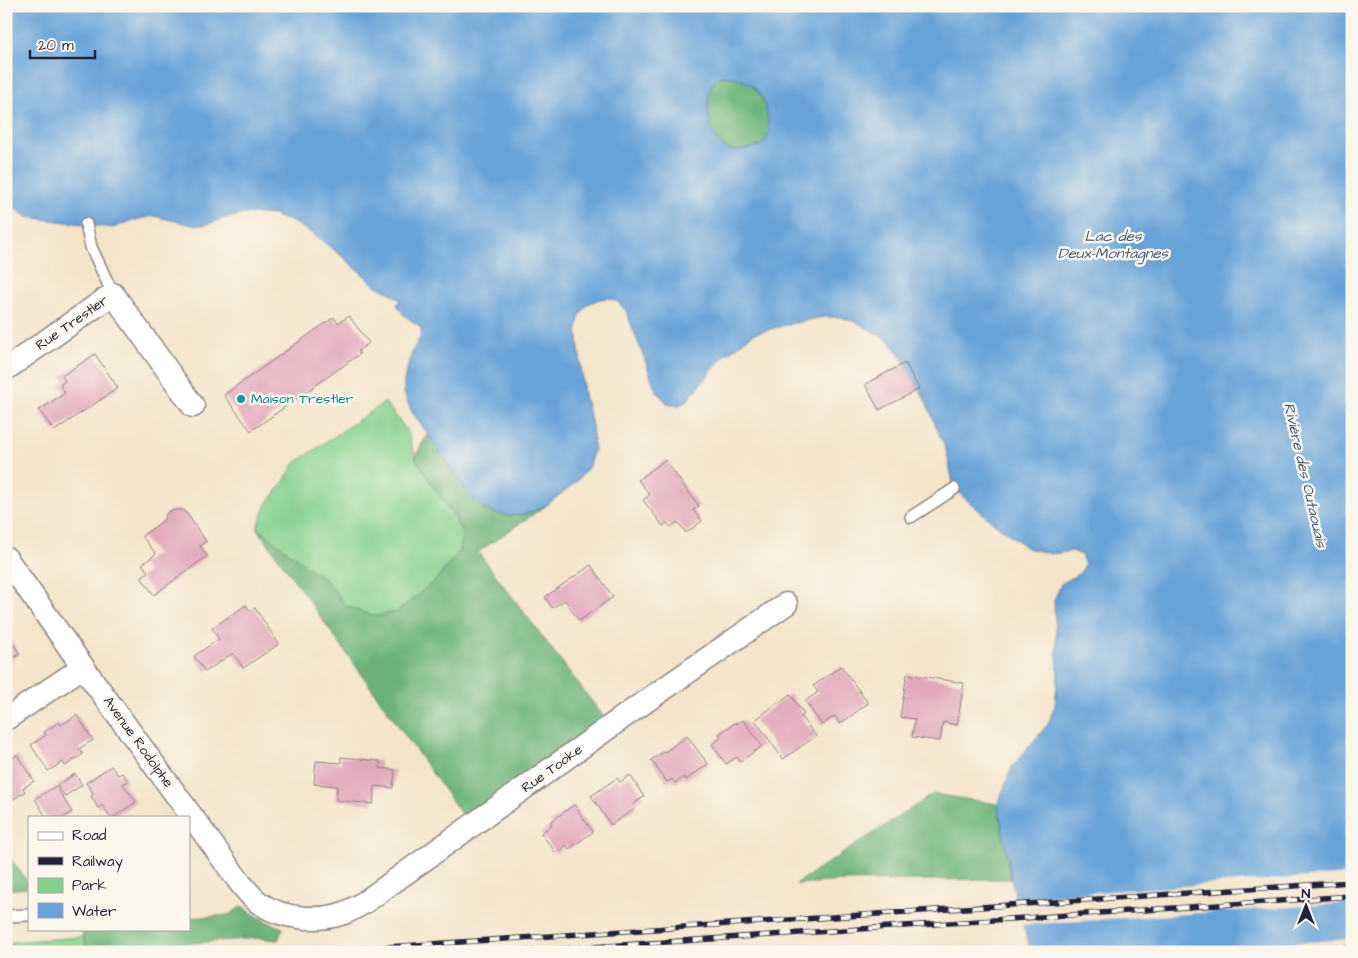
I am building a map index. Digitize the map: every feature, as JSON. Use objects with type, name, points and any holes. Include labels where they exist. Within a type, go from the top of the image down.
[{"type":"street","name":"Rue Trestler","points":[[6,369],[113,294]]},
{"type":"street","points":[[113,294],[193,406]]},
{"type":"street","name":"Avenue Rodolphe","points":[[6,558],[83,667],[236,877],[252,896],[260,904],[284,915],[310,918]]},
{"type":"street","name":"Rue Tooke","points":[[310,918],[335,916],[365,902],[786,604]]},
{"type":"street","points":[[6,719],[83,667]]},
{"type":"lane","points":[[86,224],[88,236],[113,294]]},
{"type":"lane","points":[[911,517],[954,489]]},
{"type":"lane","points":[[6,916],[28,915]]},
{"type":"green space","points":[[724,76],[733,77],[747,83],[753,87],[762,99],[769,130],[766,140],[760,145],[731,150],[719,143],[714,135],[709,115],[709,94],[712,85],[717,79]]},
{"type":"green space","points":[[385,402],[408,432],[415,457],[455,518],[462,535],[459,551],[437,579],[397,612],[377,616],[345,605],[327,581],[257,528],[267,504],[295,463]]},
{"type":"green space","points":[[428,433],[468,493],[484,509],[525,514],[547,505],[478,552],[606,720],[465,819],[257,528],[327,581],[345,605],[377,616],[397,612],[437,579],[459,551],[462,535],[455,518],[415,457]]},
{"type":"green space","points":[[933,794],[998,804],[1011,879],[844,881],[796,884]]},
{"type":"green space","points":[[6,852],[28,883],[28,888],[6,890]]},
{"type":"green space","points":[[242,906],[262,919],[283,928],[278,940],[258,938],[88,951],[83,937],[82,930],[190,930],[190,918],[229,915]]},
{"type":"green space","points":[[83,937],[88,951],[6,952],[6,942]]},
{"type":"water","name":"Lac des Deux-Montagnes","points":[[6,6],[1352,6],[1352,952],[1031,952],[1015,898],[998,804],[1012,767],[1048,724],[1055,705],[1058,676],[1054,600],[1061,584],[1080,573],[1085,565],[1081,555],[1073,551],[1051,554],[1027,548],[954,489],[947,453],[927,404],[905,363],[890,341],[856,322],[840,317],[823,317],[753,334],[722,358],[687,401],[678,406],[667,403],[656,391],[626,311],[618,302],[609,298],[599,299],[588,304],[580,315],[577,329],[584,395],[592,425],[594,449],[588,468],[576,482],[547,505],[525,514],[510,516],[484,509],[468,493],[411,410],[404,393],[404,379],[413,350],[421,336],[421,328],[403,314],[397,305],[400,300],[375,285],[343,257],[297,224],[273,215],[250,213],[205,225],[193,225],[154,216],[130,221],[113,228],[27,217],[14,208],[6,206]],"holes":[[[724,76],[733,77],[754,87],[763,99],[768,133],[766,140],[758,146],[731,150],[719,143],[714,135],[709,115],[709,94],[712,85],[717,79]]]},
{"type":"pier","points":[[1352,874],[1352,903],[1020,925],[1012,898]]},
{"type":"pier","points":[[1352,939],[1352,952],[1161,952]]},
{"type":"building","points":[[349,316],[369,343],[358,351],[360,354],[251,431],[224,395],[334,317],[338,323]]},
{"type":"building","points":[[95,354],[118,388],[54,431],[39,410],[65,393],[60,385],[65,381],[62,376]]},
{"type":"building","points":[[905,363],[919,389],[879,410],[865,384]]},
{"type":"building","points":[[665,460],[699,506],[693,510],[702,521],[686,533],[678,522],[671,527],[667,523],[663,526],[643,500],[650,495],[638,480]]},
{"type":"building","points":[[182,510],[187,514],[206,541],[200,546],[207,556],[154,595],[141,577],[148,572],[142,564],[156,554],[142,536],[164,520],[166,514]]},
{"type":"building","points":[[591,565],[613,597],[579,621],[565,600],[552,608],[545,597]]},
{"type":"building","points":[[246,605],[250,611],[255,608],[279,644],[243,668],[233,653],[205,672],[194,656],[219,639],[212,628]]},
{"type":"building","points":[[6,632],[20,654],[6,663]]},
{"type":"building","points":[[841,666],[868,703],[840,724],[835,716],[822,725],[805,701],[818,692],[813,686]]},
{"type":"building","points":[[907,674],[964,683],[957,725],[943,722],[940,741],[912,737],[915,719],[900,717]]},
{"type":"building","points":[[790,694],[804,714],[801,717],[816,736],[783,759],[755,720]]},
{"type":"building","points":[[77,715],[93,740],[79,749],[83,754],[65,766],[63,762],[48,771],[31,745],[46,735],[44,732],[59,722],[61,725]]},
{"type":"building","points":[[743,720],[762,746],[740,762],[737,757],[726,764],[712,744],[721,737],[719,734],[736,722],[737,724]]},
{"type":"building","points":[[687,736],[708,764],[686,780],[684,777],[675,783],[672,779],[667,782],[651,760]]},
{"type":"building","points":[[17,755],[34,781],[23,788],[25,792],[7,803],[9,807],[6,809],[6,762]]},
{"type":"building","points":[[341,757],[380,761],[380,768],[395,770],[393,788],[375,786],[373,804],[336,800],[337,786],[314,784],[316,761],[341,763]]},
{"type":"building","points":[[111,766],[118,775],[122,773],[126,778],[128,781],[123,784],[136,802],[115,816],[109,816],[102,805],[98,808],[91,796],[94,794],[86,783]]},
{"type":"building","points":[[75,774],[82,785],[65,796],[57,785]]},
{"type":"building","points":[[630,775],[644,797],[633,804],[636,808],[611,825],[591,796],[617,778],[620,782]]},
{"type":"building","points":[[56,786],[72,812],[66,816],[45,816],[35,799]]},
{"type":"building","points":[[574,805],[593,832],[569,849],[566,845],[556,853],[541,833],[552,825],[550,822]]},
{"type":"railway","points":[[313,952],[1352,882]]},
{"type":"railway","points":[[518,952],[1352,896]]},
{"type":"railway","points":[[1301,952],[1352,948]]},
{"type":"place","name":"Maison Trestler","points":[[241,399]]},
{"type":"water label","name":"Rivière des Outaouais","points":[[1305,475]]}]
